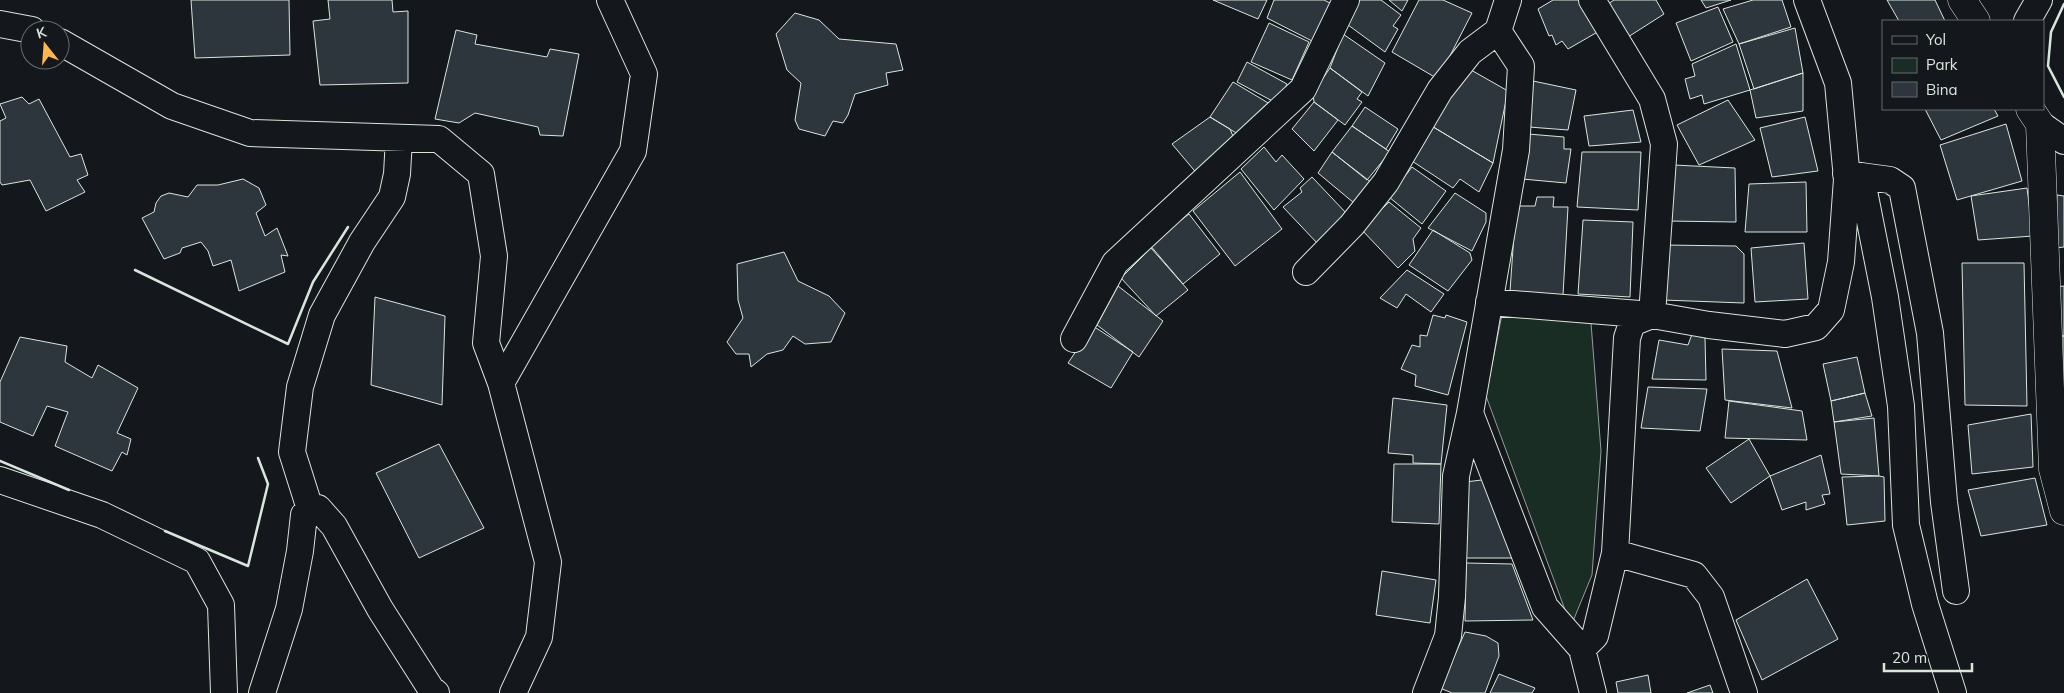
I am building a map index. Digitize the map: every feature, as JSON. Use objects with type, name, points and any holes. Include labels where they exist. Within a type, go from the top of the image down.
[{"type":"street","points":[[501,383],[634,151],[644,74],[610,0]]},
{"type":"street","points":[[1074,339],[1115,263],[1303,90],[1346,0]]},
{"type":"street","points":[[1306,272],[1352,225],[1386,182],[1440,90],[1470,52],[1498,31],[1508,0]]},
{"type":"street","points":[[1592,0],[1652,99],[1664,144],[1652,315]]},
{"type":"street","points":[[1807,0],[1838,83],[1854,175],[1885,297],[1901,406],[1906,525],[1924,604],[1953,693]]},
{"type":"street","points":[[1962,0],[1975,20]]},
{"type":"street","points":[[2028,20],[2039,0]]},
{"type":"street","points":[[0,24],[20,28]]},
{"type":"street","points":[[1426,693],[1448,636],[1452,597],[1456,476],[1470,413],[1516,150],[1521,66],[1498,31]]},
{"type":"street","points":[[70,48],[172,106],[250,132],[440,139],[480,174],[494,256],[486,343],[501,383],[548,562],[539,637],[513,693]]},
{"type":"street","points":[[2035,117],[2064,141]]},
{"type":"street","points":[[2035,117],[2053,469],[2064,511]]},
{"type":"street","points":[[311,512],[292,452],[300,387],[322,315],[362,242],[392,197],[397,174],[399,138]]},
{"type":"street","points":[[1489,302],[1652,315],[1709,325],[1785,334],[1816,327],[1831,310],[1841,262],[1854,175]]},
{"type":"street","points":[[1854,175],[1890,180],[1902,188],[1930,333],[1944,502],[1956,591]]},
{"type":"street","points":[[1582,650],[1595,636],[1616,552],[1627,338],[1632,323],[1652,315]]},
{"type":"street","points":[[1470,413],[1545,607],[1582,650],[1593,693]]},
{"type":"street","points":[[0,480],[102,515],[197,561],[221,605],[224,693]]},
{"type":"street","points":[[262,693],[289,609],[300,551],[304,515],[318,508],[334,526],[380,609],[431,689],[436,693]]},
{"type":"street","points":[[1616,552],[1694,575],[1711,597],[1744,693]]},
{"type":"green space","points":[[1502,314],[1591,323],[1601,451],[1592,575],[1571,626],[1486,396]]},
{"type":"building","points":[[191,0],[289,0],[290,55],[195,58]]},
{"type":"building","points":[[328,0],[392,0],[393,12],[408,11],[408,83],[320,85],[313,21],[330,19]]},
{"type":"building","points":[[1213,0],[1267,0],[1258,19]]},
{"type":"building","points":[[1274,0],[1324,0],[1332,4],[1314,42],[1267,18]]},
{"type":"building","points":[[1356,0],[1381,0],[1401,15],[1393,26],[1398,29],[1385,52],[1344,22]]},
{"type":"building","points":[[1389,0],[1408,0],[1402,11]]},
{"type":"building","points":[[1419,0],[1443,0],[1472,13],[1438,79],[1392,52]]},
{"type":"building","points":[[1553,0],[1584,0],[1601,30],[1568,49],[1562,41],[1556,45],[1552,35],[1549,36],[1538,9]]},
{"type":"building","points":[[1614,0],[1656,0],[1664,14],[1628,37],[1608,4]]},
{"type":"building","points":[[1701,0],[1731,0],[1706,8]]},
{"type":"building","points":[[1753,0],[1782,0],[1791,27],[1739,44],[1723,9]]},
{"type":"building","points":[[1887,0],[1935,0],[1945,20],[1898,20]]},
{"type":"building","points":[[1718,7],[1733,42],[1691,61],[1676,23]]},
{"type":"building","points":[[795,13],[819,20],[839,39],[896,44],[903,70],[886,73],[888,85],[855,94],[848,115],[843,123],[833,121],[825,136],[799,129],[795,120],[801,83],[787,70],[776,34]]},
{"type":"building","points":[[1269,23],[1309,42],[1292,80],[1251,62]]},
{"type":"building","points":[[1795,28],[1803,73],[1754,89],[1739,44]]},
{"type":"building","points":[[456,30],[477,35],[475,44],[547,57],[550,49],[579,54],[563,136],[540,135],[538,127],[475,113],[459,123],[435,119]]},
{"type":"building","points":[[1343,34],[1385,63],[1368,96],[1330,68]]},
{"type":"building","points":[[1736,44],[1750,90],[1704,104],[1702,95],[1690,99],[1685,79],[1695,76],[1692,64]]},
{"type":"building","points":[[1247,62],[1287,84],[1278,104],[1237,82]]},
{"type":"building","points":[[1464,66],[1508,91],[1493,163],[1430,125]]},
{"type":"building","points":[[1330,68],[1362,92],[1357,99],[1362,102],[1345,125],[1314,102],[1313,93]]},
{"type":"building","points":[[1803,73],[1803,111],[1756,118],[1750,90]]},
{"type":"building","points":[[1533,81],[1576,90],[1568,130],[1529,127]]},
{"type":"building","points":[[1233,82],[1275,107],[1246,139],[1210,117]]},
{"type":"building","points":[[22,97],[29,104],[39,99],[70,157],[81,154],[88,175],[77,180],[85,192],[46,211],[30,180],[2,185],[0,182],[0,121],[6,118],[0,104]]},
{"type":"building","points":[[1728,100],[1755,140],[1699,165],[1677,125]]},
{"type":"building","points":[[1314,102],[1338,120],[1314,151],[1292,129]]},
{"type":"building","points":[[1365,107],[1398,129],[1386,149],[1352,126]]},
{"type":"building","points":[[1633,110],[1641,142],[1589,146],[1584,116]]},
{"type":"building","points":[[1926,110],[1995,110],[1998,116],[1941,140]]},
{"type":"building","points":[[1210,117],[1230,129],[1238,148],[1199,176],[1172,144]]},
{"type":"building","points":[[1805,117],[1818,171],[1772,177],[1760,128]]},
{"type":"building","points":[[2006,124],[2022,181],[1957,200],[1940,145]]},
{"type":"building","points":[[1430,125],[1493,163],[1479,192],[1460,179],[1453,188],[1412,161]]},
{"type":"building","points":[[1352,126],[1390,152],[1367,180],[1332,152]]},
{"type":"building","points":[[1528,134],[1564,137],[1564,149],[1571,149],[1566,183],[1522,179]]},
{"type":"building","points":[[1264,147],[1276,162],[1282,155],[1304,179],[1274,210],[1241,169]]},
{"type":"building","points":[[1332,152],[1372,183],[1354,203],[1318,173]]},
{"type":"building","points":[[1582,152],[1641,152],[1638,210],[1577,207]]},
{"type":"building","points":[[1674,165],[1735,168],[1736,222],[1668,221]]},
{"type":"building","points":[[1412,167],[1446,191],[1422,224],[1389,197]]},
{"type":"building","points":[[1240,172],[1282,229],[1235,266],[1193,211]]},
{"type":"building","points":[[1312,177],[1348,215],[1318,244],[1283,207],[1302,192],[1300,188]]},
{"type":"building","points":[[243,179],[259,188],[266,205],[256,213],[265,236],[277,228],[288,256],[281,255],[285,272],[239,291],[231,260],[213,266],[208,251],[201,242],[182,248],[180,253],[164,259],[142,218],[154,212],[156,203],[161,196],[169,193],[188,197],[197,185],[218,185]]},
{"type":"building","points":[[1806,182],[1807,232],[1745,232],[1749,184]]},
{"type":"building","points":[[2027,188],[2033,236],[1978,240],[1971,196]]},
{"type":"building","points":[[1455,193],[1486,213],[1486,222],[1472,251],[1428,228]]},
{"type":"building","points":[[2057,195],[2064,196],[2064,247],[2055,248]]},
{"type":"building","points":[[1537,197],[1554,197],[1553,207],[1568,207],[1563,295],[1510,291],[1516,206],[1535,206]]},
{"type":"building","points":[[1389,202],[1421,228],[1413,239],[1415,251],[1398,268],[1361,229]]},
{"type":"building","points":[[1189,214],[1220,254],[1183,284],[1149,244]]},
{"type":"building","points":[[1583,220],[1633,222],[1630,297],[1578,294]]},
{"type":"building","points":[[1433,230],[1470,253],[1472,260],[1448,291],[1409,265]]},
{"type":"building","points":[[1804,243],[1808,299],[1755,302],[1751,248]]},
{"type":"building","points":[[1664,245],[1736,246],[1744,254],[1744,303],[1663,300]]},
{"type":"building","points":[[1151,248],[1188,290],[1156,316],[1121,278]]},
{"type":"building","points":[[784,252],[798,281],[829,296],[845,313],[831,342],[805,344],[793,336],[783,350],[767,354],[751,367],[749,354],[736,354],[727,342],[743,318],[738,300],[737,264]]},
{"type":"building","points":[[1962,263],[2024,263],[2027,406],[1965,405]]},
{"type":"building","points":[[1407,270],[1444,294],[1431,312],[1406,294],[1397,308],[1380,298]]},
{"type":"building","points":[[1118,286],[1163,321],[1139,357],[1097,325]]},
{"type":"building","points":[[2064,286],[2064,336],[2058,336],[2055,287]]},
{"type":"building","points":[[375,297],[445,316],[442,405],[371,385]]},
{"type":"building","points":[[1433,315],[1445,318],[1446,315],[1467,322],[1448,395],[1415,386],[1416,375],[1401,369],[1412,345],[1420,347],[1420,335],[1427,336]]},
{"type":"building","points":[[1093,326],[1133,352],[1111,388],[1068,363]]},
{"type":"building","points":[[1692,334],[1705,338],[1706,380],[1652,379],[1659,340],[1688,345]]},
{"type":"building","points":[[2058,336],[2064,336],[2064,389],[2062,389]]},
{"type":"building","points":[[20,337],[67,346],[65,362],[92,378],[98,365],[138,388],[117,433],[131,439],[127,455],[122,452],[112,471],[55,446],[68,412],[47,406],[33,436],[0,422],[0,382]]},
{"type":"building","points":[[1722,349],[1777,351],[1792,408],[1725,400]]},
{"type":"building","points":[[1857,357],[1865,393],[1831,401],[1823,364]]},
{"type":"building","points":[[1648,387],[1707,389],[1700,431],[1641,428]]},
{"type":"building","points":[[1865,393],[1872,416],[1834,422],[1831,401]]},
{"type":"building","points":[[1393,398],[1447,405],[1441,464],[1413,463],[1413,455],[1388,453]]},
{"type":"building","points":[[1729,401],[1802,411],[1807,440],[1725,438]]},
{"type":"building","points":[[2031,414],[2033,467],[1972,474],[1968,425]]},
{"type":"building","points":[[1874,418],[1879,476],[1841,474],[1834,422]]},
{"type":"building","points":[[1749,439],[1770,476],[1731,503],[1706,468]]},
{"type":"building","points":[[439,444],[484,528],[419,558],[376,473]]},
{"type":"building","points":[[1821,455],[1830,494],[1822,495],[1825,504],[1806,510],[1806,502],[1782,510],[1770,476]]},
{"type":"building","points":[[1394,464],[1441,464],[1439,524],[1392,522]]},
{"type":"building","points":[[1842,477],[1884,477],[1885,521],[1847,525]]},
{"type":"building","points":[[2035,478],[2047,525],[1981,536],[1968,490]]},
{"type":"building","points":[[1490,479],[1514,558],[1462,558],[1465,482]]},
{"type":"building","points":[[1466,563],[1512,564],[1533,620],[1465,621]]},
{"type":"building","points":[[1382,571],[1436,580],[1430,623],[1376,615]]},
{"type":"building","points":[[1807,579],[1838,639],[1762,680],[1736,620]]},
{"type":"building","points":[[1465,632],[1486,636],[1498,643],[1499,656],[1485,693],[1452,693],[1440,688]]},
{"type":"building","points":[[1499,674],[1535,688],[1532,693],[1490,693]]},
{"type":"building","points":[[1648,675],[1651,693],[1618,693],[1616,682]]},
{"type":"building","points":[[1710,685],[1713,693],[1687,693]]},
{"type":"wall","points":[[2064,4],[2051,32],[2048,66],[2064,97]]},
{"type":"wall","points":[[135,270],[288,344],[313,282],[348,227]]},
{"type":"wall","points":[[165,531],[248,566],[268,484],[258,458]]},
{"type":"wall","points":[[0,461],[69,490]]}]
